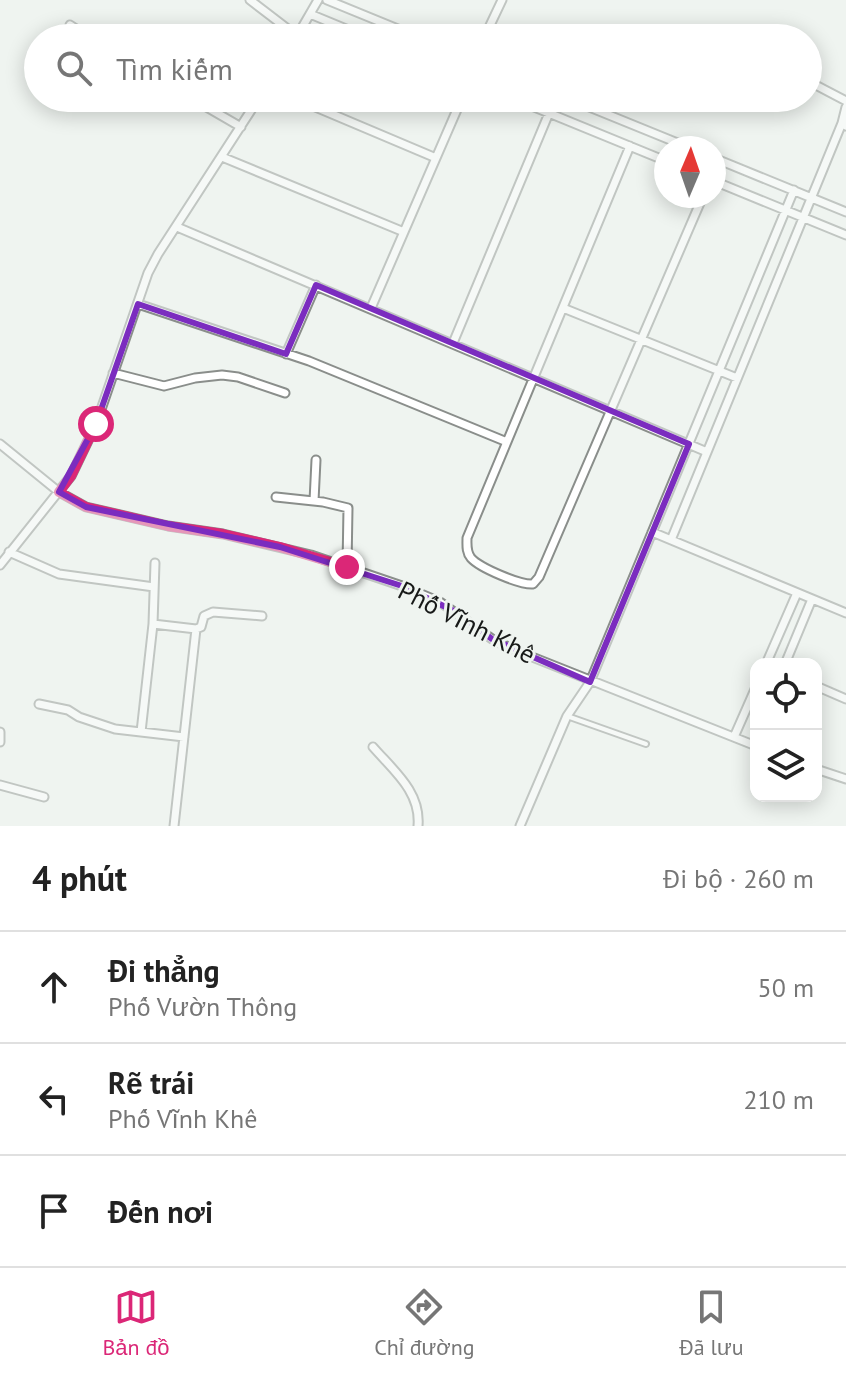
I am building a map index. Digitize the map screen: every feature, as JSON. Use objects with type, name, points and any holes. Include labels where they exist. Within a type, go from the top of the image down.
[{"type":"street","points":[[250,0],[280,24]]},
{"type":"street","points":[[304,24],[318,0]]},
{"type":"street","points":[[327,0],[386,24]]},
{"type":"street","points":[[491,24],[502,0]]},
{"type":"street","points":[[310,14],[334,24]]},
{"type":"street","points":[[822,88],[846,101]]},
{"type":"street","points":[[671,540],[802,217],[844,124],[846,107]]},
{"type":"street","points":[[215,112],[241,127]]},
{"type":"street","points":[[0,565],[71,476],[96,424],[158,254],[250,112]]},
{"type":"street","points":[[327,112],[436,158]]},
{"type":"street","points":[[371,308],[456,112]]},
{"type":"street","points":[[601,112],[660,136]]},
{"type":"street","points":[[453,343],[549,113],[654,156]]},
{"type":"street","points":[[630,146],[467,538],[467,549],[480,564],[524,584],[533,584],[539,577],[698,208]]},
{"type":"street","points":[[222,157],[404,232]]},
{"type":"street","points":[[726,163],[846,212]]},
{"type":"street","points":[[726,186],[846,235]]},
{"type":"street","points":[[520,826],[567,716],[590,682],[794,190]]},
{"type":"street","points":[[177,227],[707,452]]},
{"type":"street","points":[[286,354],[316,285]]},
{"type":"street","points":[[138,304],[309,361],[507,442]]},
{"type":"street","points":[[563,308],[737,378]]},
{"type":"street","points":[[113,373],[164,386],[222,375],[238,377],[285,393]]},
{"type":"street","name":"Phố Vĩnh Khê","points":[[0,444],[59,492],[86,507],[280,547],[402,586],[440,602],[492,639],[590,682],[750,742]]},
{"type":"street","points":[[314,501],[316,460]]},
{"type":"street","points":[[276,497],[348,508],[347,567]]},
{"type":"street","points":[[652,532],[846,613]]},
{"type":"street","points":[[9,552],[59,574],[154,587]]},
{"type":"street","points":[[141,732],[153,624],[155,563]]},
{"type":"street","points":[[769,658],[797,593]]},
{"type":"street","points":[[787,658],[812,599]]},
{"type":"street","points":[[153,624],[196,629],[201,627],[204,616],[213,612],[262,616]]},
{"type":"street","points":[[174,826],[196,629]]},
{"type":"street","points":[[822,689],[846,699]]},
{"type":"street","points":[[734,737],[750,701]]},
{"type":"street","points":[[39,704],[68,710],[115,729],[184,737]]},
{"type":"street","points":[[0,732],[0,742]]},
{"type":"street","points":[[373,747],[409,787],[416,800],[418,826]]},
{"type":"street","points":[[822,771],[846,779]]},
{"type":"street","points":[[0,785],[44,797]]},
{"type":"lane","points":[[567,716],[646,744]]},
{"type":"highlighted area","points":[[316,285],[689,444],[590,682],[492,639],[456,612],[402,586],[280,547],[86,507],[59,492],[96,424],[138,304],[286,354]]},
{"type":"route","points":[[96,424],[71,476],[59,492],[86,507],[280,547],[347,567]]}]
